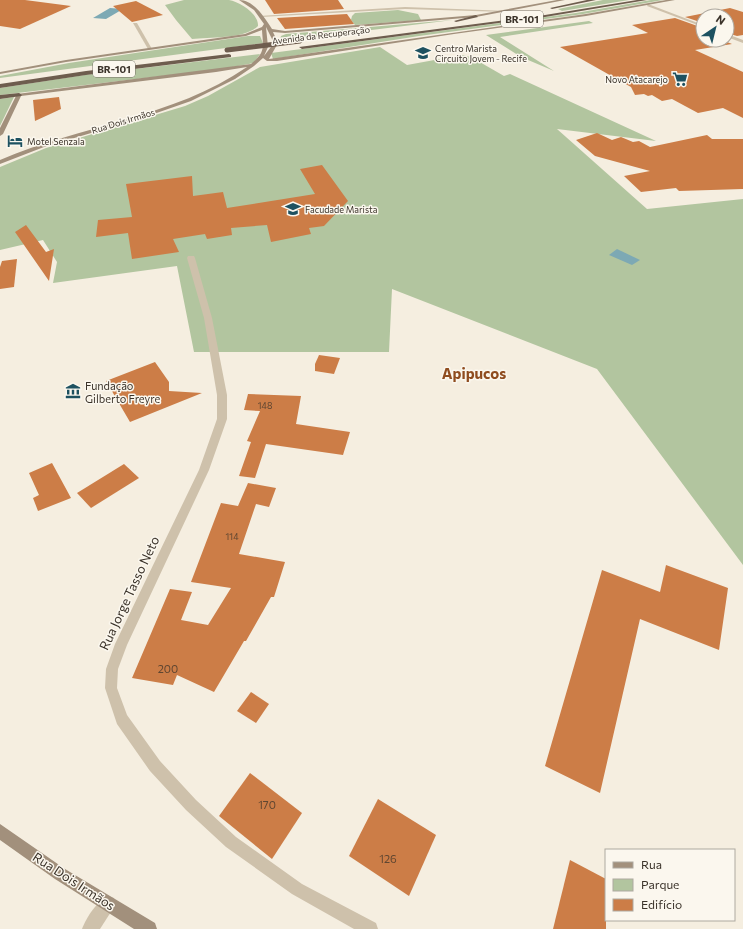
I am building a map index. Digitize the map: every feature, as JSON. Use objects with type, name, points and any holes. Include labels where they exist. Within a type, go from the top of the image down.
[{"type":"highway","name":"BR-101","points":[[536,11],[594,0]]},
{"type":"highway","name":"Avenida da Recuperação","points":[[0,81],[228,53],[302,47],[646,2]]},
{"type":"highway","name":"Avenida da Recuperação","points":[[315,39],[444,25],[529,12]]},
{"type":"highway","points":[[444,25],[476,16]]},
{"type":"highway","name":"Avenida da Recuperação","points":[[0,86],[308,40]]},
{"type":"highway","points":[[0,97],[19,95]]},
{"type":"main road","name":"Rua Dois Irmãos","points":[[0,162],[47,144],[175,105],[225,84],[243,72],[261,57],[266,47],[264,26],[261,16],[251,5],[241,0]]},
{"type":"main road","name":"Avenida da Recuperação","points":[[270,30],[286,32],[476,16],[563,0]]},
{"type":"main road","name":"Avenida da Recuperação","points":[[277,60],[646,2],[673,0]]},
{"type":"main road","name":"Rua Dois Irmãos","points":[[252,68],[266,57],[276,42],[270,30],[264,26]]},
{"type":"main road","name":"Avenida da Recuperação","points":[[246,35],[264,26]]},
{"type":"main road","points":[[274,37],[286,32]]},
{"type":"main road","name":"Avenida da Recuperação","points":[[0,72],[150,48],[246,35],[257,34],[265,36]]},
{"type":"main road","points":[[266,57],[267,60],[277,60]]},
{"type":"main road","name":"Rua Dois Irmãos","points":[[243,72],[277,60]]},
{"type":"main road","points":[[0,134],[19,95],[240,68],[256,62]]},
{"type":"main road","points":[[211,72],[224,76],[225,84]]},
{"type":"main road","name":"Rua Dois Irmãos","points":[[0,831],[60,874],[149,929]]},
{"type":"street","points":[[646,2],[695,23]]},
{"type":"street","points":[[401,4],[405,8]]},
{"type":"street","points":[[261,16],[405,8],[506,11]]},
{"type":"street","points":[[136,24],[150,48]]},
{"type":"street","name":"Rua Jorge Tasso Neto","points":[[191,258],[209,326],[222,395],[222,419],[204,470],[120,644],[112,669],[112,688],[115,701],[122,719],[155,766],[191,805],[231,842],[297,889],[370,929]]},
{"type":"street","points":[[90,929],[108,904]]},
{"type":"green space","points":[[184,0],[233,1],[248,9],[252,13],[258,26],[245,33],[236,35],[192,39],[165,5]]},
{"type":"green space","points":[[603,0],[629,0],[562,11],[558,9]]},
{"type":"green space","points":[[651,0],[663,0],[583,14],[419,36],[273,59],[271,53],[576,13]]},
{"type":"green space","points":[[398,10],[418,14],[421,20],[355,25],[351,20],[355,13]]},
{"type":"green space","points":[[453,20],[282,41],[280,40],[281,36],[286,34]]},
{"type":"green space","points":[[589,21],[593,23],[500,37],[554,71],[521,57],[486,35]]},
{"type":"green space","points":[[248,36],[260,36],[263,43],[0,78],[0,76],[69,63]]},
{"type":"green space","points":[[380,47],[407,65],[462,55],[471,57],[504,76],[510,74],[656,141],[557,129],[647,209],[743,199],[743,565],[597,369],[392,289],[389,352],[194,352],[177,266],[53,283],[57,262],[43,240],[0,250],[0,167],[46,148],[185,106],[208,96],[260,67]]},
{"type":"green space","points":[[260,54],[254,63],[222,69],[0,95],[0,88],[85,75]]},
{"type":"green space","points":[[14,97],[0,126],[0,99]]},
{"type":"water","points":[[110,8],[123,9],[106,19],[93,18]]},
{"type":"water","points":[[617,249],[640,260],[632,265],[609,255]]},
{"type":"building","points":[[0,0],[25,0],[71,6],[20,29],[0,26]]},
{"type":"building","points":[[265,0],[338,0],[344,9],[274,14]]},
{"type":"building","points":[[136,1],[163,15],[132,22],[113,6]]},
{"type":"building","points":[[735,10],[743,12],[743,35],[735,35]]},
{"type":"building","points":[[347,14],[354,24],[285,29],[277,18]]},
{"type":"building","points":[[695,15],[695,20],[685,17]]},
{"type":"building","name":"Novo Atacarejo","points":[[675,18],[695,25],[695,48],[707,48],[695,50],[743,72],[743,118],[723,108],[698,113],[672,99],[662,101],[652,95],[635,95],[631,87],[560,47],[648,33],[632,25]]},
{"type":"building","points":[[59,97],[61,109],[35,121],[33,100]]},
{"type":"building","points":[[597,133],[612,140],[621,137],[633,142],[639,141],[650,147],[707,135],[712,139],[743,139],[743,189],[679,191],[676,188],[641,192],[624,176],[650,171],[595,156],[576,140]]},
{"type":"building","name":"Facudade Marista","points":[[322,165],[348,201],[324,226],[309,228],[311,234],[271,242],[267,225],[231,228],[232,235],[207,239],[205,234],[173,239],[179,252],[132,259],[128,233],[96,237],[98,220],[132,217],[126,184],[192,176],[193,196],[223,192],[227,208],[315,194],[300,169]]},
{"type":"building","points":[[26,225],[46,252],[54,249],[49,281],[15,232]]},
{"type":"building","points":[[17,259],[14,287],[0,289],[0,267],[2,261]]},
{"type":"building","points":[[319,355],[340,358],[334,374],[315,371],[315,364]]},
{"type":"building","points":[[155,362],[169,382],[169,391],[202,393],[130,422],[106,381]]},
{"type":"building","points":[[248,394],[301,396],[296,424],[350,432],[343,455],[266,444],[255,478],[239,476],[251,442],[247,441],[260,411],[244,410]]},
{"type":"building","points":[[52,463],[71,498],[38,511],[33,498],[39,495],[29,473]]},
{"type":"building","points":[[124,464],[139,478],[91,508],[77,493]]},
{"type":"building","points":[[248,483],[276,488],[269,507],[256,504],[239,554],[285,562],[274,597],[271,597],[246,641],[244,641],[214,692],[177,675],[173,685],[132,678],[170,589],[192,592],[181,620],[208,625],[231,588],[191,582],[221,503],[238,506]]},
{"type":"building","points":[[666,565],[728,588],[719,650],[640,619],[600,793],[545,766],[602,570],[660,592]]},
{"type":"building","points":[[251,692],[269,704],[256,723],[237,711]]},
{"type":"building","points":[[250,773],[302,813],[272,859],[219,816]]},
{"type":"building","points":[[378,799],[436,835],[409,896],[349,856]]},
{"type":"building","points":[[570,860],[605,878],[606,929],[553,929]]},
{"type":"place","name":"Centro Marista Circuito Jovem - Recife","points":[[423,53]]},
{"type":"place","name":"Novo Atacarejo","points":[[680,79]]},
{"type":"place","name":"Motel Senzala","points":[[15,141]]},
{"type":"place","name":"Facudade Marista","points":[[293,209]]},
{"type":"place","name":"Fundação Gilberto Freyre","points":[[73,391]]},
{"type":"district","name":"Apipucos","points":[[474,373]]}]
